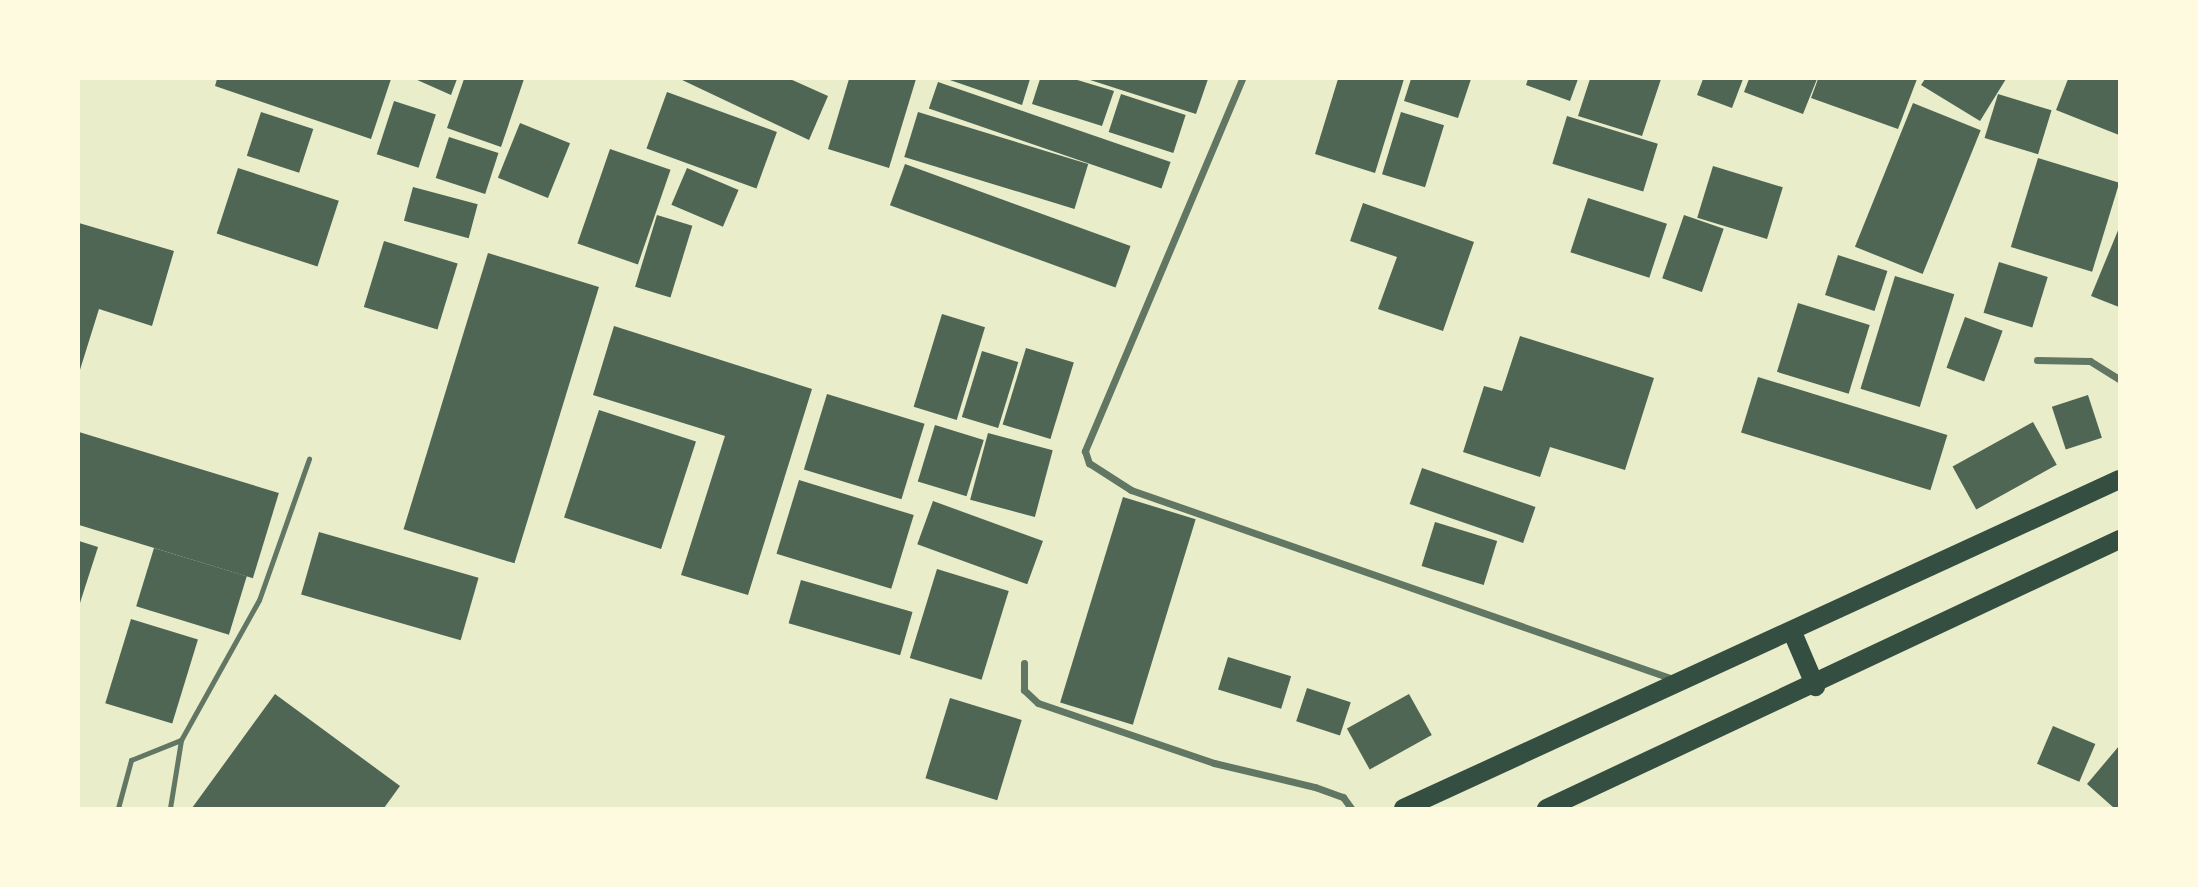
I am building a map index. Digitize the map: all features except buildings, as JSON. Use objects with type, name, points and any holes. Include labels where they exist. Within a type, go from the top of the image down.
[{"type":"highway","points":[[1404,808],[1684,682],[2119,479]]},
{"type":"highway","points":[[1546,808],[1815,685],[2119,539]]},
{"type":"highway","points":[[1792,632],[1815,685]]},
{"type":"street","points":[[1242,79],[1085,451],[1089,463],[1131,490],[1684,682]]},
{"type":"street","points":[[2037,360],[2090,362],[2119,379]]},
{"type":"street","points":[[1024,663],[1024,690],[1038,703],[1214,763],[1315,787],[1343,797],[1351,808]]},
{"type":"lane","points":[[170,808],[181,740],[259,600],[309,459]]},
{"type":"lane","points":[[118,808],[131,760],[181,740]]}]
